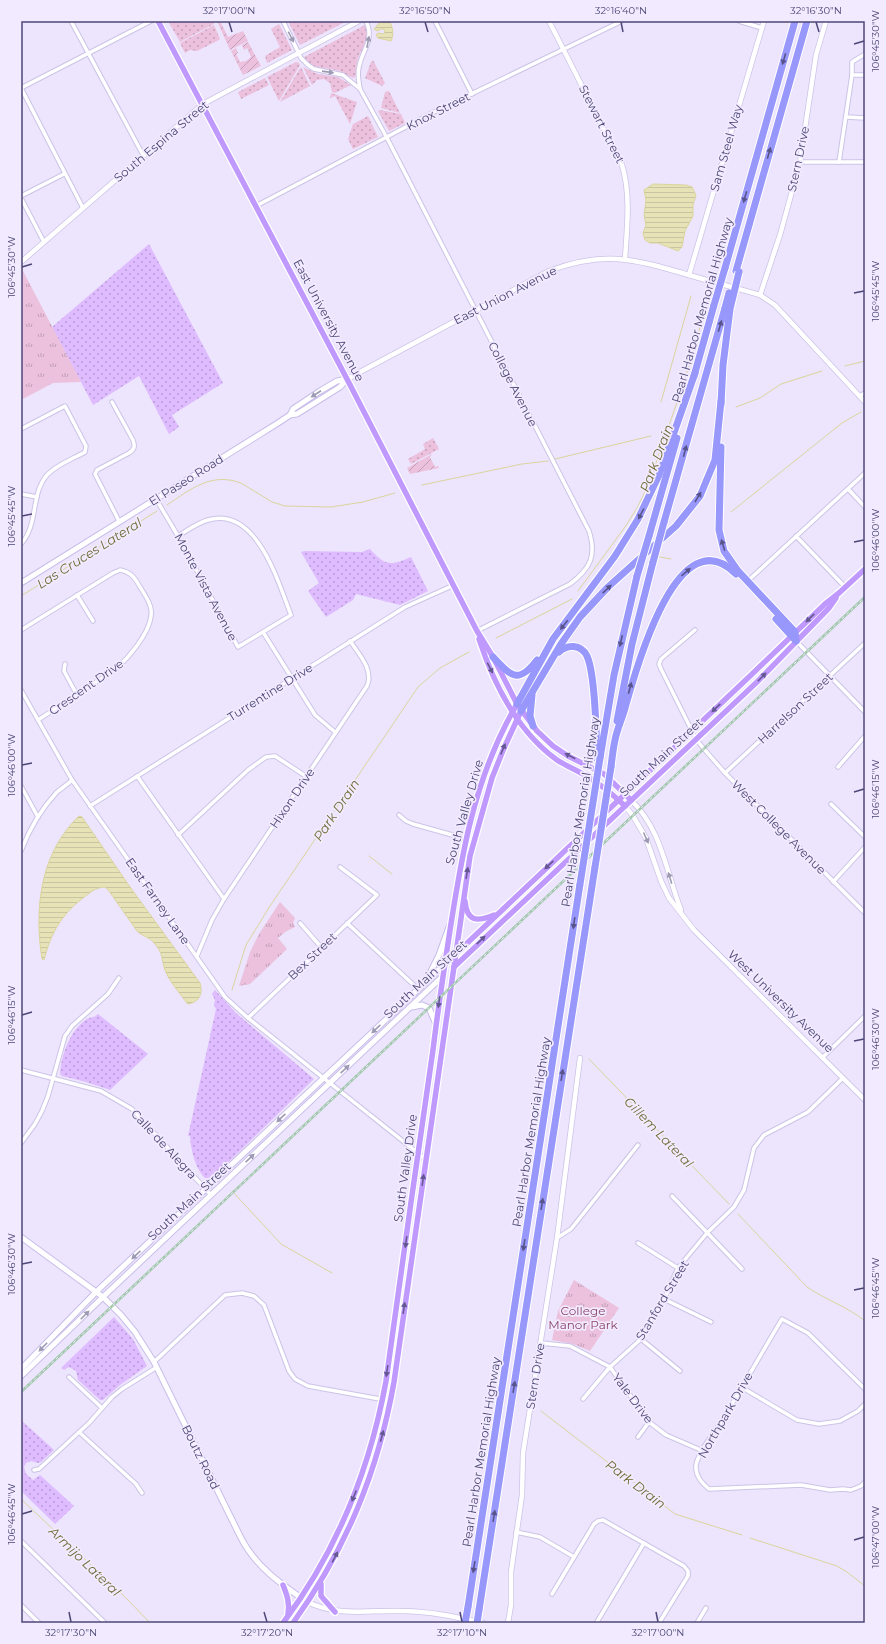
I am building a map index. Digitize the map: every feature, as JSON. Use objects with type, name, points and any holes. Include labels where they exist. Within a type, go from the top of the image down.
[{"type":"highway","name":"Pearl Harbor Memorial Highway","points":[[465,1623],[580,884],[598,758],[614,675],[637,576],[795,21]]},
{"type":"highway","name":"Pearl Harbor Memorial Highway","points":[[477,1623],[620,702],[632,644],[653,562],[728,309],[764,171],[807,21]]},
{"type":"highway","points":[[728,309],[721,401],[719,530],[723,545],[730,560],[794,636]]},
{"type":"highway","points":[[493,657],[508,673],[516,675],[524,674],[530,669],[616,556],[644,508],[659,476],[695,373]]},
{"type":"highway","points":[[521,711],[572,628],[589,607],[608,587],[676,526],[700,496],[715,460],[721,401]]},
{"type":"highway","points":[[615,739],[632,679],[648,635],[670,591],[680,577],[694,565],[710,561],[720,562],[728,567],[794,636]]},
{"type":"highway","points":[[517,704],[553,639]]},
{"type":"highway","points":[[548,667],[563,648],[568,646],[581,649],[587,656],[593,689],[598,758]]},
{"type":"highway","points":[[532,692],[530,716],[533,726]]},
{"type":"main road","name":"East University Avenue","points":[[158,21],[347,379],[477,631],[493,657],[521,711],[533,726],[553,746],[568,756],[604,774],[626,793]]},
{"type":"main road","name":"El Paseo Road","points":[[21,583],[290,415],[297,414],[340,387],[347,379]]},
{"type":"main road","name":"South Main Street","points":[[21,1376],[329,1083],[757,682],[794,636],[824,604],[846,588],[865,570]]},
{"type":"main road","name":"South Main Street","points":[[21,1369],[96,1292],[692,730],[794,636],[829,608],[839,593]]},
{"type":"main road","name":"East University Avenue","points":[[477,631],[487,663],[517,720],[527,734],[544,750],[603,787],[618,800]]},
{"type":"main road","name":"South Valley Drive","points":[[283,1623],[317,1573],[338,1534],[355,1495],[374,1436],[383,1400],[443,976],[466,839],[490,758],[512,711],[517,704]]},
{"type":"main road","name":"South Valley Drive","points":[[293,1623],[322,1580],[345,1538],[364,1495],[382,1439],[391,1401],[464,892],[474,841],[498,761],[521,711]]},
{"type":"main road","name":"West University Avenue","points":[[626,793],[632,800]]},
{"type":"main road","name":"West University Avenue","points":[[618,800],[625,806]]},
{"type":"main road","points":[[464,892],[466,909],[472,918],[480,920],[498,914]]},
{"type":"main road","points":[[424,983],[439,955],[452,919]]},
{"type":"main road","points":[[411,1007],[422,1005],[427,1006],[432,1012],[436,1025]]},
{"type":"main road","name":"Boutz Road","points":[[21,1238],[103,1297],[134,1332],[155,1364],[243,1542],[252,1556],[265,1572],[308,1602]]},
{"type":"main road","points":[[322,1580],[321,1596],[335,1612]]},
{"type":"main road","points":[[283,1585],[290,1608],[288,1616]]},
{"type":"street","points":[[71,21],[143,155]]},
{"type":"street","points":[[83,208],[64,174],[21,88],[151,21]]},
{"type":"street","points":[[283,21],[301,58],[311,67],[321,71],[344,75],[360,89]]},
{"type":"street","name":"South Espina Street","points":[[21,262],[203,104],[298,52],[359,21]]},
{"type":"street","points":[[360,89],[358,68],[361,58],[369,43],[369,29],[366,21]]},
{"type":"street","points":[[435,21],[472,94]]},
{"type":"street","name":"Stewart Street","points":[[549,21],[618,156],[625,173],[627,201],[625,259]]},
{"type":"street","name":"Knox Street","points":[[256,206],[436,111],[622,21]]},
{"type":"street","points":[[740,21],[762,28]]},
{"type":"street","name":"Sam Steel Way","points":[[689,275],[764,21]]},
{"type":"street","name":"Stern Drive","points":[[760,295],[780,235],[800,162],[816,55],[826,21]]},
{"type":"street","points":[[839,162],[852,75],[852,62],[865,54]]},
{"type":"street","points":[[852,75],[865,75]]},
{"type":"street","name":"College Avenue","points":[[360,89],[387,138],[589,531],[593,542],[593,555],[588,567],[581,576],[570,584],[477,631]]},
{"type":"street","points":[[846,117],[865,118]]},
{"type":"street","points":[[800,162],[865,162]]},
{"type":"street","points":[[44,242],[21,197],[64,174]]},
{"type":"street","name":"East Union Avenue","points":[[347,379],[548,271],[566,264],[591,259],[625,259],[652,264],[760,295],[775,305],[865,402]]},
{"type":"street","points":[[859,396],[865,393]]},
{"type":"street","points":[[112,402],[133,440],[135,447],[133,451],[97,470],[95,474],[119,521]]},
{"type":"street","points":[[21,429],[65,406],[86,446],[85,452],[50,472],[42,482],[37,497],[31,530],[21,544]]},
{"type":"street","points":[[751,578],[865,473]]},
{"type":"street","points":[[848,489],[865,507]]},
{"type":"street","points":[[21,494],[37,497]]},
{"type":"street","name":"Monte Vista Avenue","points":[[156,498],[238,647],[263,632]]},
{"type":"street","points":[[178,536],[207,520],[220,518],[237,523],[251,534],[263,548],[291,614],[263,632],[315,715],[335,732]]},
{"type":"street","points":[[796,536],[846,588]]},
{"type":"street","name":"Crescent Drive","points":[[21,630],[120,570],[132,574],[137,580],[150,607],[151,616],[146,630],[126,660],[116,669],[38,720]]},
{"type":"street","name":"Turrentine Drive","points":[[90,806],[405,606],[454,585]]},
{"type":"street","points":[[77,595],[93,621]]},
{"type":"street","name":"West College Avenue","points":[[695,630],[661,659],[659,664],[696,739],[725,773],[865,913]]},
{"type":"street","points":[[794,636],[865,712]]},
{"type":"street","name":"Hixon Drive","points":[[197,956],[212,920],[224,899],[307,777],[369,681],[368,670],[350,641]]},
{"type":"street","name":"Harrelson Street","points":[[725,773],[865,643]]},
{"type":"street","points":[[65,664],[64,671],[77,695]]},
{"type":"street","name":"East Farney Lane","points":[[21,690],[72,780],[225,997],[248,1018],[426,1160]]},
{"type":"street","points":[[838,767],[865,736]]},
{"type":"street","points":[[178,835],[248,770],[266,757],[275,756],[307,777]]},
{"type":"street","points":[[137,776],[224,899]]},
{"type":"street","points":[[21,851],[27,836],[38,817],[57,792],[72,780]]},
{"type":"street","points":[[21,786],[38,817]]},
{"type":"street","name":"West University Avenue","points":[[632,800],[647,819],[661,847],[683,915]]},
{"type":"street","points":[[831,804],[865,837]]},
{"type":"street","name":"West University Avenue","points":[[625,806],[636,820],[646,838],[661,881],[669,898],[694,930],[865,1100]]},
{"type":"street","points":[[399,815],[406,821],[413,824],[474,841]]},
{"type":"street","points":[[833,882],[865,847]]},
{"type":"street","name":"Bex Street","points":[[248,1018],[376,895],[340,866]]},
{"type":"street","points":[[300,923],[321,947]]},
{"type":"street","points":[[347,923],[418,989]]},
{"type":"street","points":[[21,1143],[35,1124],[42,1111],[48,1096],[65,1036],[72,1026],[108,994],[119,978]]},
{"type":"street","points":[[823,1057],[865,1016]]},
{"type":"street","name":"Stern Drive","points":[[508,1623],[511,1605],[510,1572],[522,1495],[523,1453],[557,1238],[580,1058]]},
{"type":"street","name":"Calle de Alegra","points":[[21,1070],[101,1091],[132,1109],[211,1195]]},
{"type":"street","name":"Stanford Street","points":[[583,1399],[610,1367],[641,1339],[664,1299],[678,1268],[707,1233],[734,1207],[744,1190],[754,1148],[764,1135],[808,1112],[843,1078]]},
{"type":"street","points":[[557,1238],[571,1229],[638,1145]]},
{"type":"street","points":[[672,1196],[742,1269]]},
{"type":"street","points":[[638,1244],[678,1268]]},
{"type":"street","points":[[34,1470],[39,1469],[122,1389],[155,1364],[226,1295],[242,1293],[254,1296],[264,1305],[289,1371],[295,1378],[308,1386],[391,1401]]},
{"type":"street","points":[[664,1299],[711,1322]]},
{"type":"street","name":"Northpark Drive","points":[[865,1389],[808,1333],[782,1319],[696,1465],[700,1482],[709,1489],[801,1485],[830,1490],[851,1490],[861,1486],[865,1482]]},
{"type":"street","points":[[641,1339],[680,1371]]},
{"type":"street","name":"Yale Drive","points":[[540,1343],[570,1346],[610,1367],[649,1422],[666,1435],[703,1451]]},
{"type":"street","points":[[69,1377],[102,1408]]},
{"type":"street","points":[[741,1387],[797,1420],[820,1424],[840,1421],[858,1412],[865,1404]]},
{"type":"street","points":[[638,1436],[649,1422]]},
{"type":"street","points":[[79,1432],[136,1484],[142,1493]]},
{"type":"street","points":[[552,1594],[594,1524],[598,1520],[602,1520],[684,1566],[688,1571],[688,1576],[659,1623]]},
{"type":"street","points":[[516,1532],[540,1537],[574,1557]]},
{"type":"street","points":[[21,1541],[104,1622],[102,1623]]},
{"type":"street","points":[[597,1622],[644,1543]]},
{"type":"street","points":[[308,1602],[335,1612],[408,1611],[452,1616],[483,1623]]},
{"type":"street","points":[[21,1605],[39,1623]]},
{"type":"street","points":[[697,1623],[706,1608]]},
{"type":"green space","points":[[168,21],[213,21],[214,24],[180,42]]},
{"type":"green space","points":[[217,21],[220,21],[228,37],[243,31],[248,41],[230,50]]},
{"type":"green space","points":[[288,21],[347,21],[300,45]]},
{"type":"green space","points":[[279,24],[292,50],[267,63],[265,56],[280,47],[271,29]]},
{"type":"green space","points":[[214,25],[220,39],[219,40],[197,51],[190,50],[185,53],[180,43]]},
{"type":"green space","points":[[365,25],[367,31],[366,41],[357,62],[354,78],[339,71],[316,67],[308,62],[304,57]]},
{"type":"green space","points":[[248,42],[261,66],[243,75],[231,51],[236,48],[238,53],[236,54],[240,62],[246,61],[251,57],[247,48],[244,50],[242,45]]},
{"type":"green space","points":[[373,60],[385,83],[382,86],[365,78]]},
{"type":"green space","points":[[296,62],[300,65],[279,101],[267,77]]},
{"type":"green space","points":[[301,67],[310,86],[280,102],[300,68]]},
{"type":"green space","points":[[303,67],[318,74],[338,77],[351,85],[335,93],[332,92],[330,83],[324,79],[317,80],[312,85]]},
{"type":"green space","points":[[265,78],[269,85],[241,99],[238,92]]},
{"type":"green space","points":[[389,91],[400,113],[381,108],[385,92]]},
{"type":"green space","points":[[331,93],[357,102],[350,124],[335,96],[330,98]]},
{"type":"green space","points":[[380,110],[401,114],[405,123],[389,131],[378,111]]},
{"type":"green space","points":[[368,116],[378,137],[353,149],[348,139],[353,124]]},
{"type":"green space","points":[[22,269],[81,382],[53,383],[21,400]]},
{"type":"green space","points":[[433,438],[439,449],[411,464],[408,459],[425,449],[423,444]]},
{"type":"green space","points":[[432,454],[430,457],[435,467],[438,466],[439,468],[410,474],[407,468]]},
{"type":"green space","points":[[280,902],[295,918],[293,923],[295,927],[285,932],[278,938],[287,949],[250,984],[239,986],[250,952],[259,934]]},
{"type":"green space","name":"College Manor Park","points":[[574,1280],[619,1308],[590,1351],[573,1344],[552,1340],[558,1311]]},
{"type":"sand","points":[[149,244],[223,383],[172,415],[179,427],[169,434],[139,376],[93,405],[52,327]]},
{"type":"sand","points":[[370,549],[380,559],[389,563],[398,562],[411,557],[428,591],[400,605],[356,594],[353,600],[326,617],[308,591],[319,583],[301,552],[362,552]]},
{"type":"sand","points":[[215,990],[236,1013],[314,1079],[209,1181],[201,1173],[195,1161],[190,1136],[188,1136],[216,1009],[214,1005],[215,1000],[212,994]]},
{"type":"sand","points":[[98,1014],[148,1054],[110,1090],[62,1076],[60,1074],[64,1051],[71,1036],[87,1019]]},
{"type":"sand","points":[[114,1317],[133,1339],[147,1366],[120,1385],[103,1400],[100,1400],[78,1380],[76,1371],[69,1367],[64,1370],[61,1368]]},
{"type":"sand","points":[[21,1420],[54,1450],[41,1462],[38,1463],[31,1461],[26,1463],[24,1467],[26,1474],[33,1480],[40,1475],[74,1506],[55,1524],[21,1491]]},
{"type":"shaded area","points":[[389,21],[393,31],[391,41],[378,38],[376,35],[378,33],[384,34],[385,31],[383,29],[377,31],[374,29],[380,22]]},
{"type":"shaded area","points":[[653,184],[686,185],[692,187],[696,195],[693,205],[693,216],[685,231],[682,247],[678,251],[658,243],[650,243],[645,240],[643,233],[646,225],[644,215],[646,200],[644,190]]},
{"type":"shaded area","points":[[79,816],[82,817],[130,887],[200,983],[201,994],[198,999],[192,1003],[188,1004],[186,1002],[172,982],[167,974],[161,954],[153,941],[137,931],[105,887],[98,888],[75,904],[58,925],[50,941],[44,960],[42,959],[39,921],[43,883],[48,864],[56,847],[66,831]]},
{"type":"waterway","points":[[661,402],[691,296]]},
{"type":"waterway","name":"Park Drain","points":[[578,591],[625,527],[648,486],[685,379],[705,310]]},
{"type":"waterway","name":"Las Cruces Lateral","points":[[845,366],[865,361]]},
{"type":"waterway","name":"Las Cruces Lateral","points":[[736,407],[760,398],[781,384],[822,371]]},
{"type":"waterway","name":"Park Drain","points":[[731,512],[842,423],[861,412]]},
{"type":"waterway","name":"Las Cruces Lateral","points":[[555,459],[651,436]]},
{"type":"waterway","name":"Las Cruces Lateral","points":[[422,485],[522,464],[548,461]]},
{"type":"waterway","name":"Las Cruces Lateral","points":[[167,505],[193,488],[211,481],[220,480],[230,480],[241,483],[272,502],[285,506],[331,507],[363,502],[395,493]]},
{"type":"waterway","name":"Las Cruces Lateral","points":[[21,596],[157,511]]},
{"type":"waterway","points":[[660,557],[671,559]]},
{"type":"waterway","name":"Park Drain","points":[[496,638],[572,599]]},
{"type":"waterway","name":"Park Drain","points":[[232,990],[246,945],[270,906],[418,687],[440,668],[469,652]]},
{"type":"waterway","points":[[369,856],[392,874]]},
{"type":"waterway","name":"Gillem Lateral","points":[[589,1059],[729,1204]]},
{"type":"waterway","name":"Park Drain","points":[[232,1191],[281,1244],[332,1273]]},
{"type":"waterway","name":"Gillem Lateral","points":[[738,1214],[807,1287],[865,1321]]},
{"type":"waterway","name":"Park Drain","points":[[541,1411],[675,1514],[742,1535]]},
{"type":"waterway","name":"Armijo Lateral","points":[[21,1499],[127,1599],[150,1623]]},
{"type":"waterway","name":"Park Drain","points":[[750,1538],[837,1566],[865,1586]]},
{"type":"railway","points":[[21,1392],[865,597]]}]
